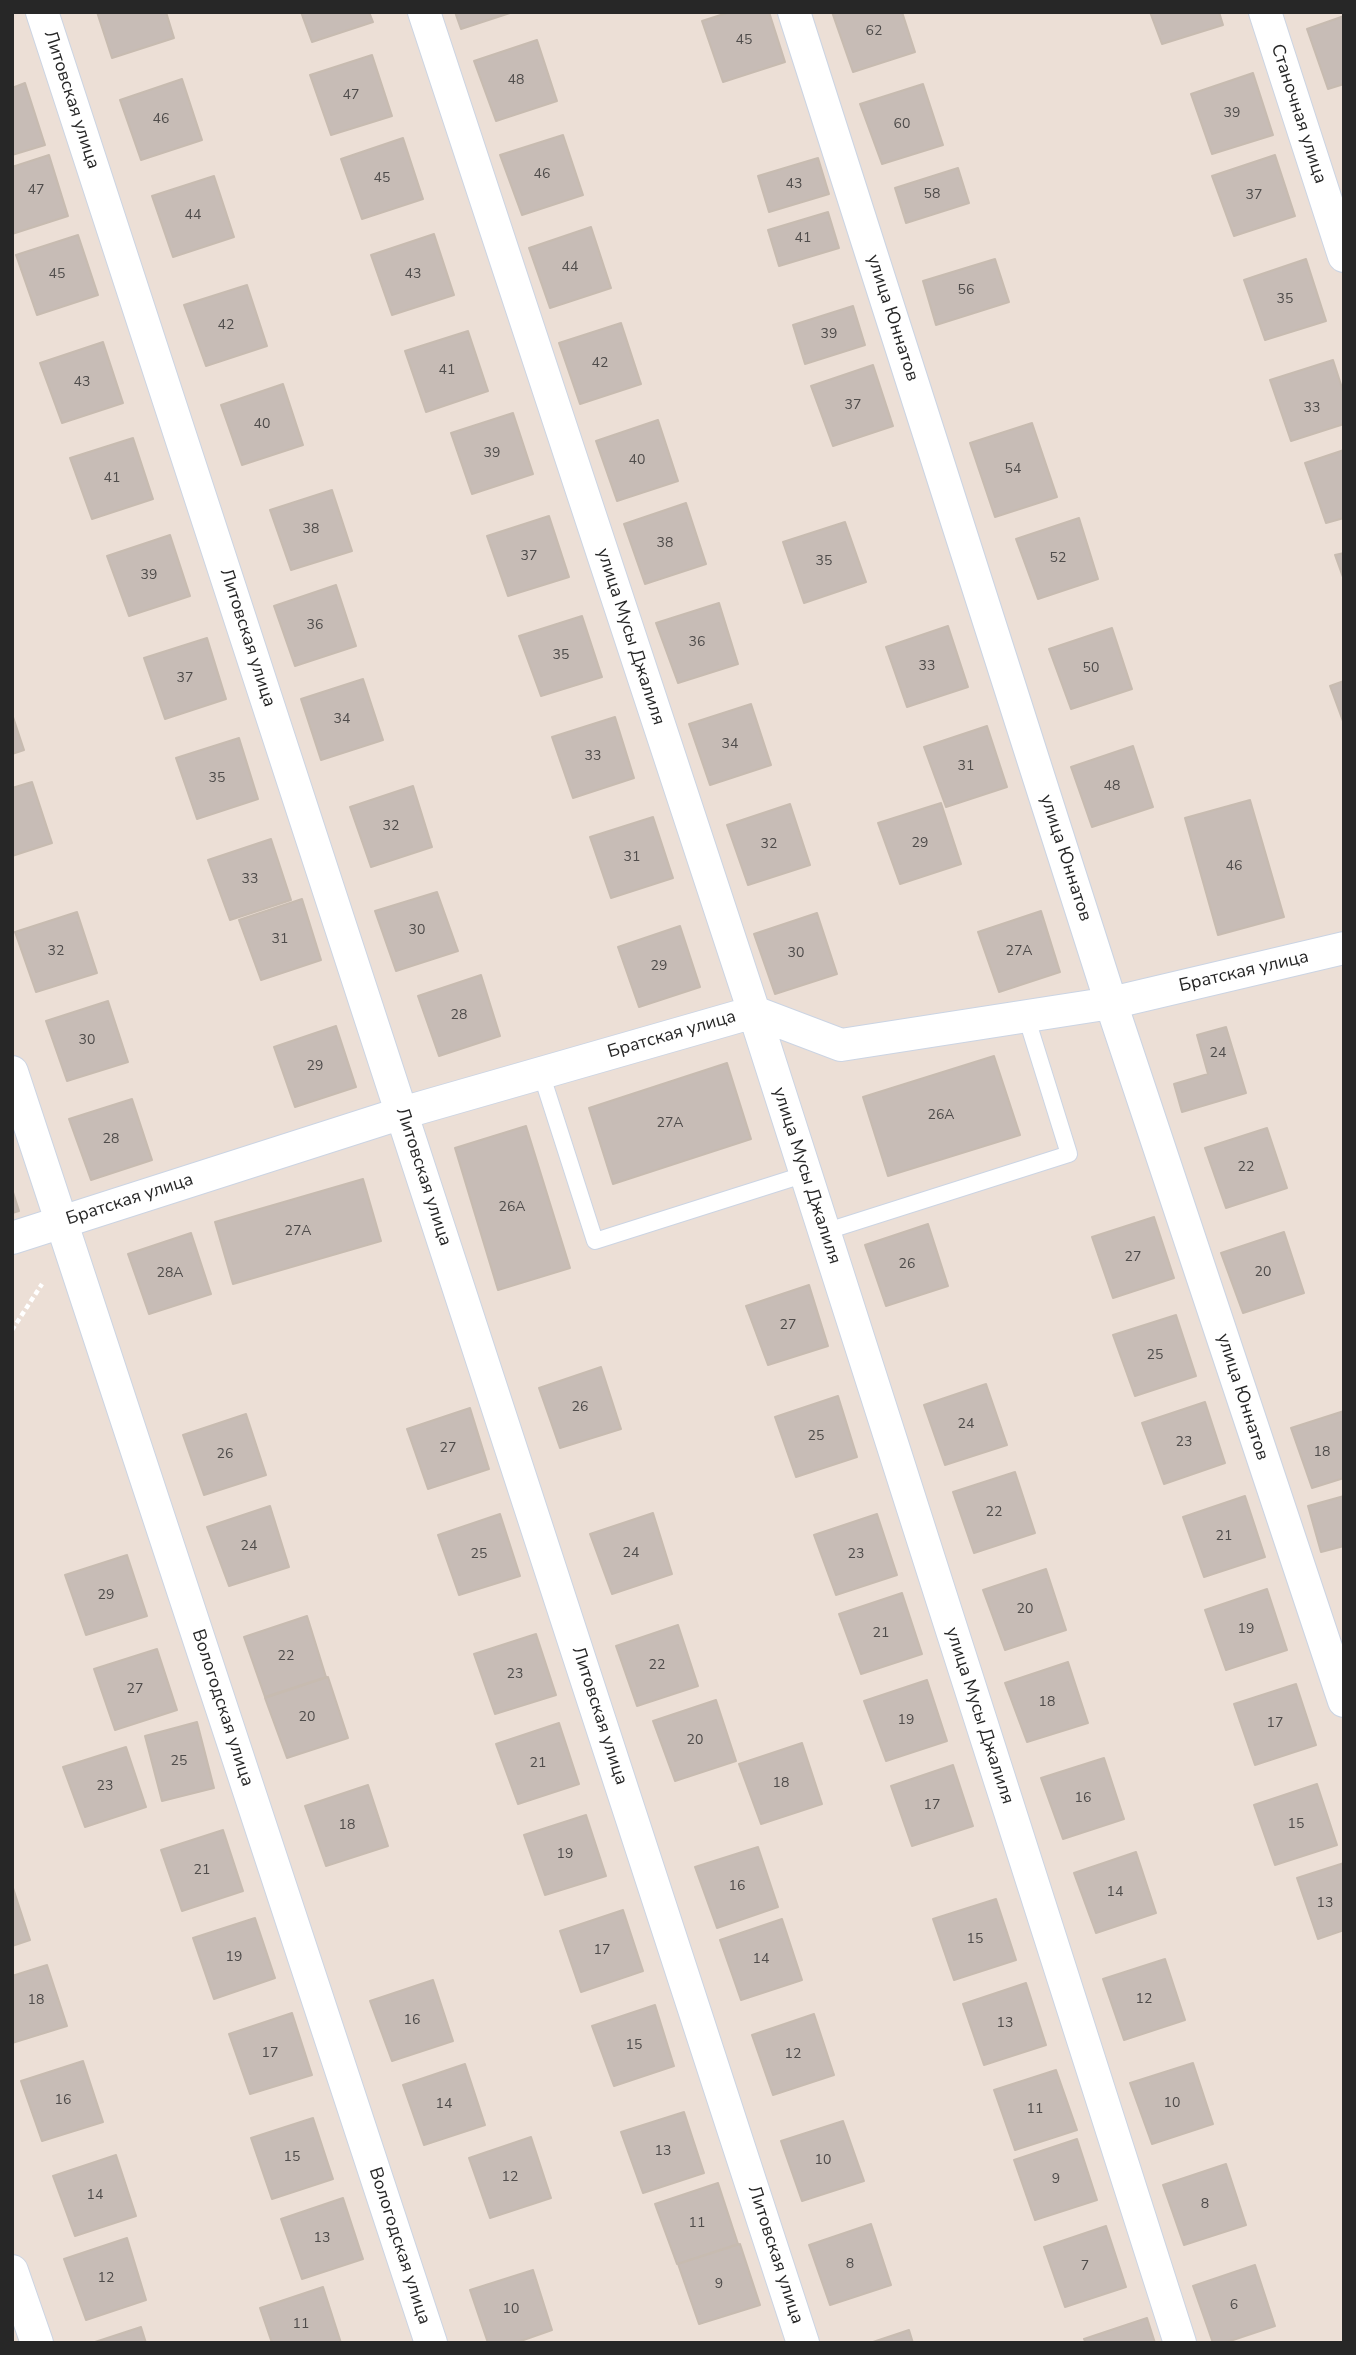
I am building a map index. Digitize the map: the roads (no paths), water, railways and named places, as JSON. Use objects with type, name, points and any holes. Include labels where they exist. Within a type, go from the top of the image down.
[{"type":"street","name":"Литовская улица","points":[[42,12],[803,2343]]},
{"type":"street","name":"улица Мусы Джалиля","points":[[424,12],[754,1012],[1180,2343]]},
{"type":"street","name":"улица Юннатов","points":[[794,12],[1111,1003],[1344,1701]]},
{"type":"street","name":"Станочная улица","points":[[1265,12],[1344,256]]},
{"type":"street","name":"Братская улица","points":[[12,1238],[65,1233],[402,1113],[754,1012],[841,1045],[1111,1003],[1344,948]]},
{"type":"street","name":"Вологодская улица","points":[[12,1072],[431,2343]]},
{"type":"street","points":[[12,2271],[37,2343]]},
{"type":"lane","points":[[824,1233],[1069,1154],[1026,1017]]},
{"type":"lane","points":[[541,1073],[595,1241],[806,1174]]}]
